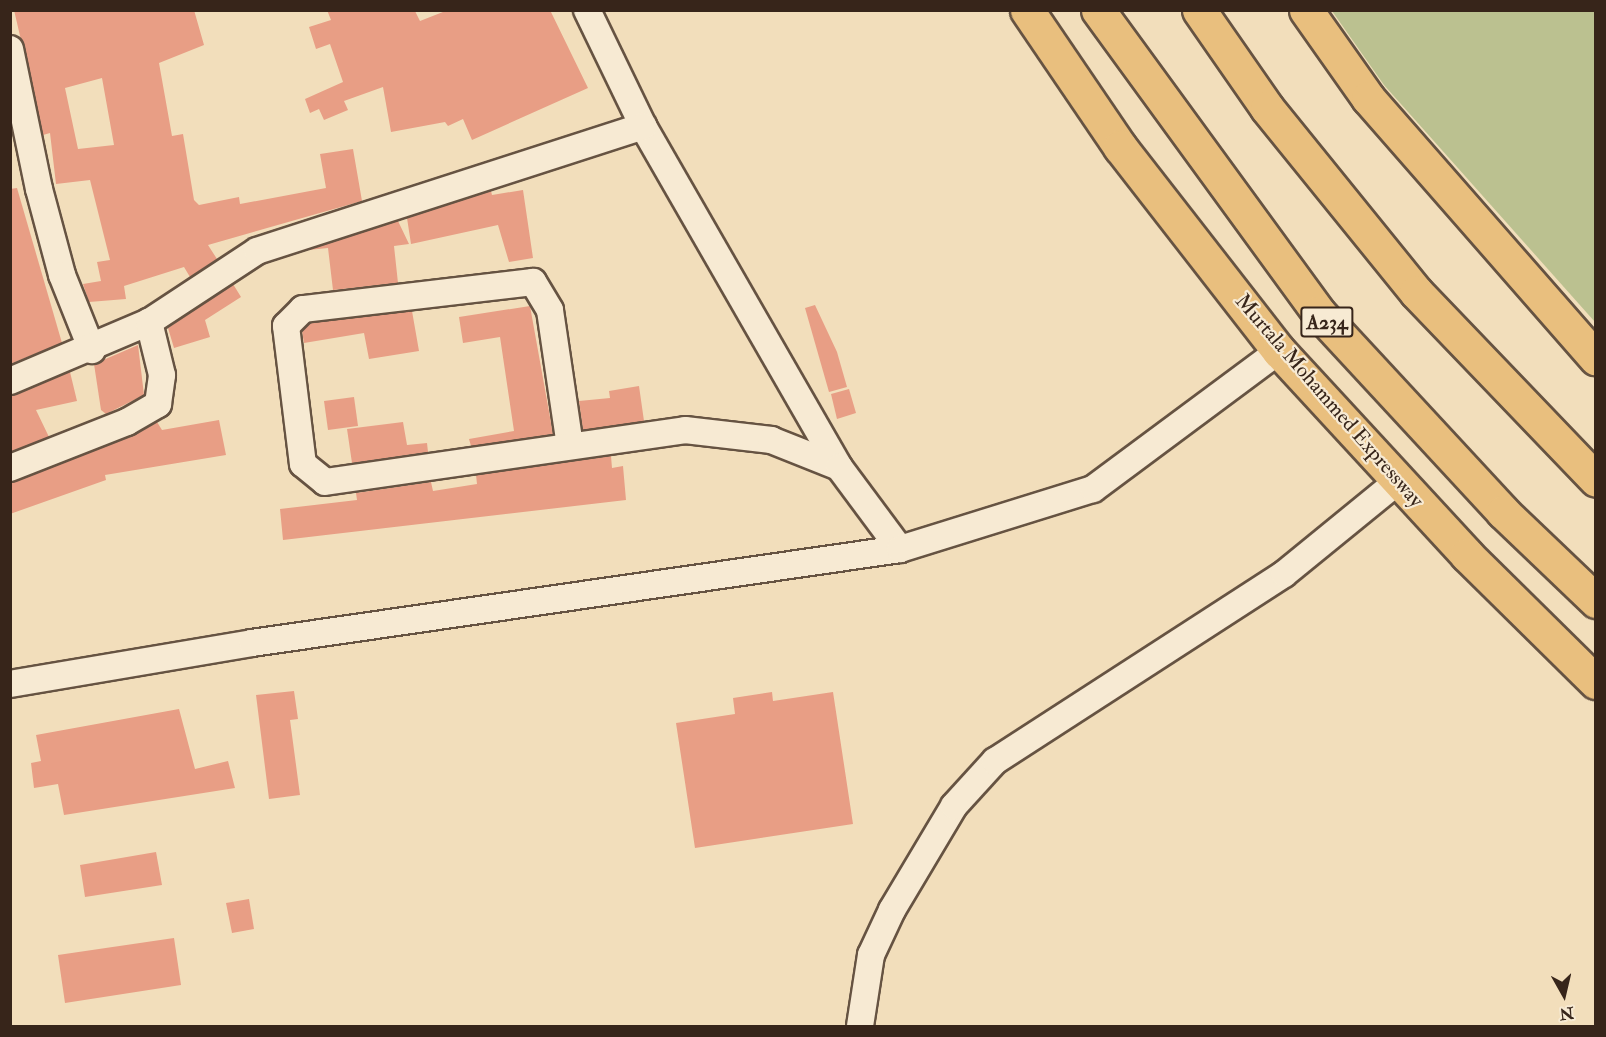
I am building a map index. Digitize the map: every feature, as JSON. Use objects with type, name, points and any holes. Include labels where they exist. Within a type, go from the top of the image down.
[{"type":"highway","name":"Murtala Mohammed Expressway","points":[[1027,10],[1120,147],[1279,351],[1398,481],[1596,682]]},
{"type":"highway","name":"A234","points":[[1098,10],[1319,313],[1503,512],[1596,601]]},
{"type":"highway","points":[[1199,10],[1267,108],[1416,291],[1596,480]]},
{"type":"highway","points":[[1306,10],[1368,98],[1596,358]]},
{"type":"street","points":[[587,10],[643,126],[839,466],[900,549]]},
{"type":"street","points":[[10,49],[42,199],[62,275],[92,350]]},
{"type":"street","points":[[10,381],[92,350],[149,322],[257,250],[643,126]]},
{"type":"street","points":[[570,446],[550,310],[533,282],[303,309],[290,319],[285,340],[303,464],[325,482],[685,430],[771,440],[839,466]]},
{"type":"street","points":[[10,468],[127,422],[158,404],[162,375],[149,322]]},
{"type":"street","points":[[10,684],[252,643],[900,549],[1093,489],[1279,351]]},
{"type":"street","points":[[860,1026],[871,955],[892,910],[954,806],[995,761],[1284,574],[1398,481]]},
{"type":"green space","points":[[1332,11],[1595,11],[1595,322],[1384,85]]},
{"type":"building","points":[[14,10],[194,10],[204,45],[159,63],[172,136],[183,134],[194,200],[199,205],[239,197],[240,204],[326,188],[320,154],[353,149],[362,201],[208,245],[217,259],[190,277],[184,267],[124,286],[126,299],[89,302],[83,284],[101,281],[97,262],[110,260],[90,180],[56,184],[50,133],[43,135]],"holes":[[[102,78],[114,145],[78,149],[65,88]]]},
{"type":"building","points":[[327,10],[415,11],[420,21],[448,10],[550,10],[588,88],[472,140],[463,119],[448,126],[445,122],[391,132],[383,87],[344,101],[348,110],[324,120],[319,109],[310,113],[305,99],[343,82],[330,44],[316,49],[309,27],[331,20]]},
{"type":"building","points":[[17,188],[62,343],[10,364],[10,189]]},
{"type":"building","points":[[523,190],[533,258],[509,262],[498,225],[411,244],[407,218],[491,191],[492,195]]},
{"type":"building","points":[[398,221],[409,244],[394,246],[398,283],[333,290],[328,248],[308,250]]},
{"type":"building","points":[[233,284],[241,297],[205,320],[210,337],[174,348],[168,328]]},
{"type":"building","points":[[815,305],[837,352],[847,387],[829,392],[805,308]]},
{"type":"building","points":[[530,306],[553,434],[471,446],[469,439],[514,431],[500,337],[463,343],[459,317]]},
{"type":"building","points":[[412,311],[419,351],[369,359],[364,333],[304,343],[302,331],[310,323]]},
{"type":"building","points":[[138,345],[144,395],[106,414],[101,410],[94,364]]},
{"type":"building","points":[[70,372],[77,401],[36,410],[49,437],[10,452],[10,396]]},
{"type":"building","points":[[639,386],[644,421],[583,430],[579,401],[610,398],[609,391]]},
{"type":"building","points":[[849,389],[856,413],[837,419],[831,394]]},
{"type":"building","points":[[354,397],[358,426],[328,430],[324,401]]},
{"type":"building","points":[[219,420],[226,455],[105,475],[106,480],[10,514],[10,483],[157,422],[162,430]]},
{"type":"building","points":[[403,422],[407,445],[427,443],[428,452],[352,463],[347,429]]},
{"type":"building","points":[[611,456],[612,468],[623,466],[626,500],[283,540],[280,509],[357,500],[356,493],[431,482],[433,491],[477,484],[476,475]]},
{"type":"building","points":[[294,691],[298,719],[290,720],[300,795],[269,799],[256,695]]},
{"type":"building","points":[[772,692],[773,701],[833,692],[853,824],[695,848],[676,723],[735,714],[733,698]]},
{"type":"building","points":[[179,709],[195,769],[228,761],[235,788],[64,815],[58,784],[34,788],[31,763],[41,761],[36,735]]},
{"type":"building","points":[[156,852],[162,885],[85,897],[80,865]]},
{"type":"building","points":[[249,899],[254,929],[232,933],[226,903]]},
{"type":"building","points":[[174,938],[181,985],[65,1003],[58,955]]}]
